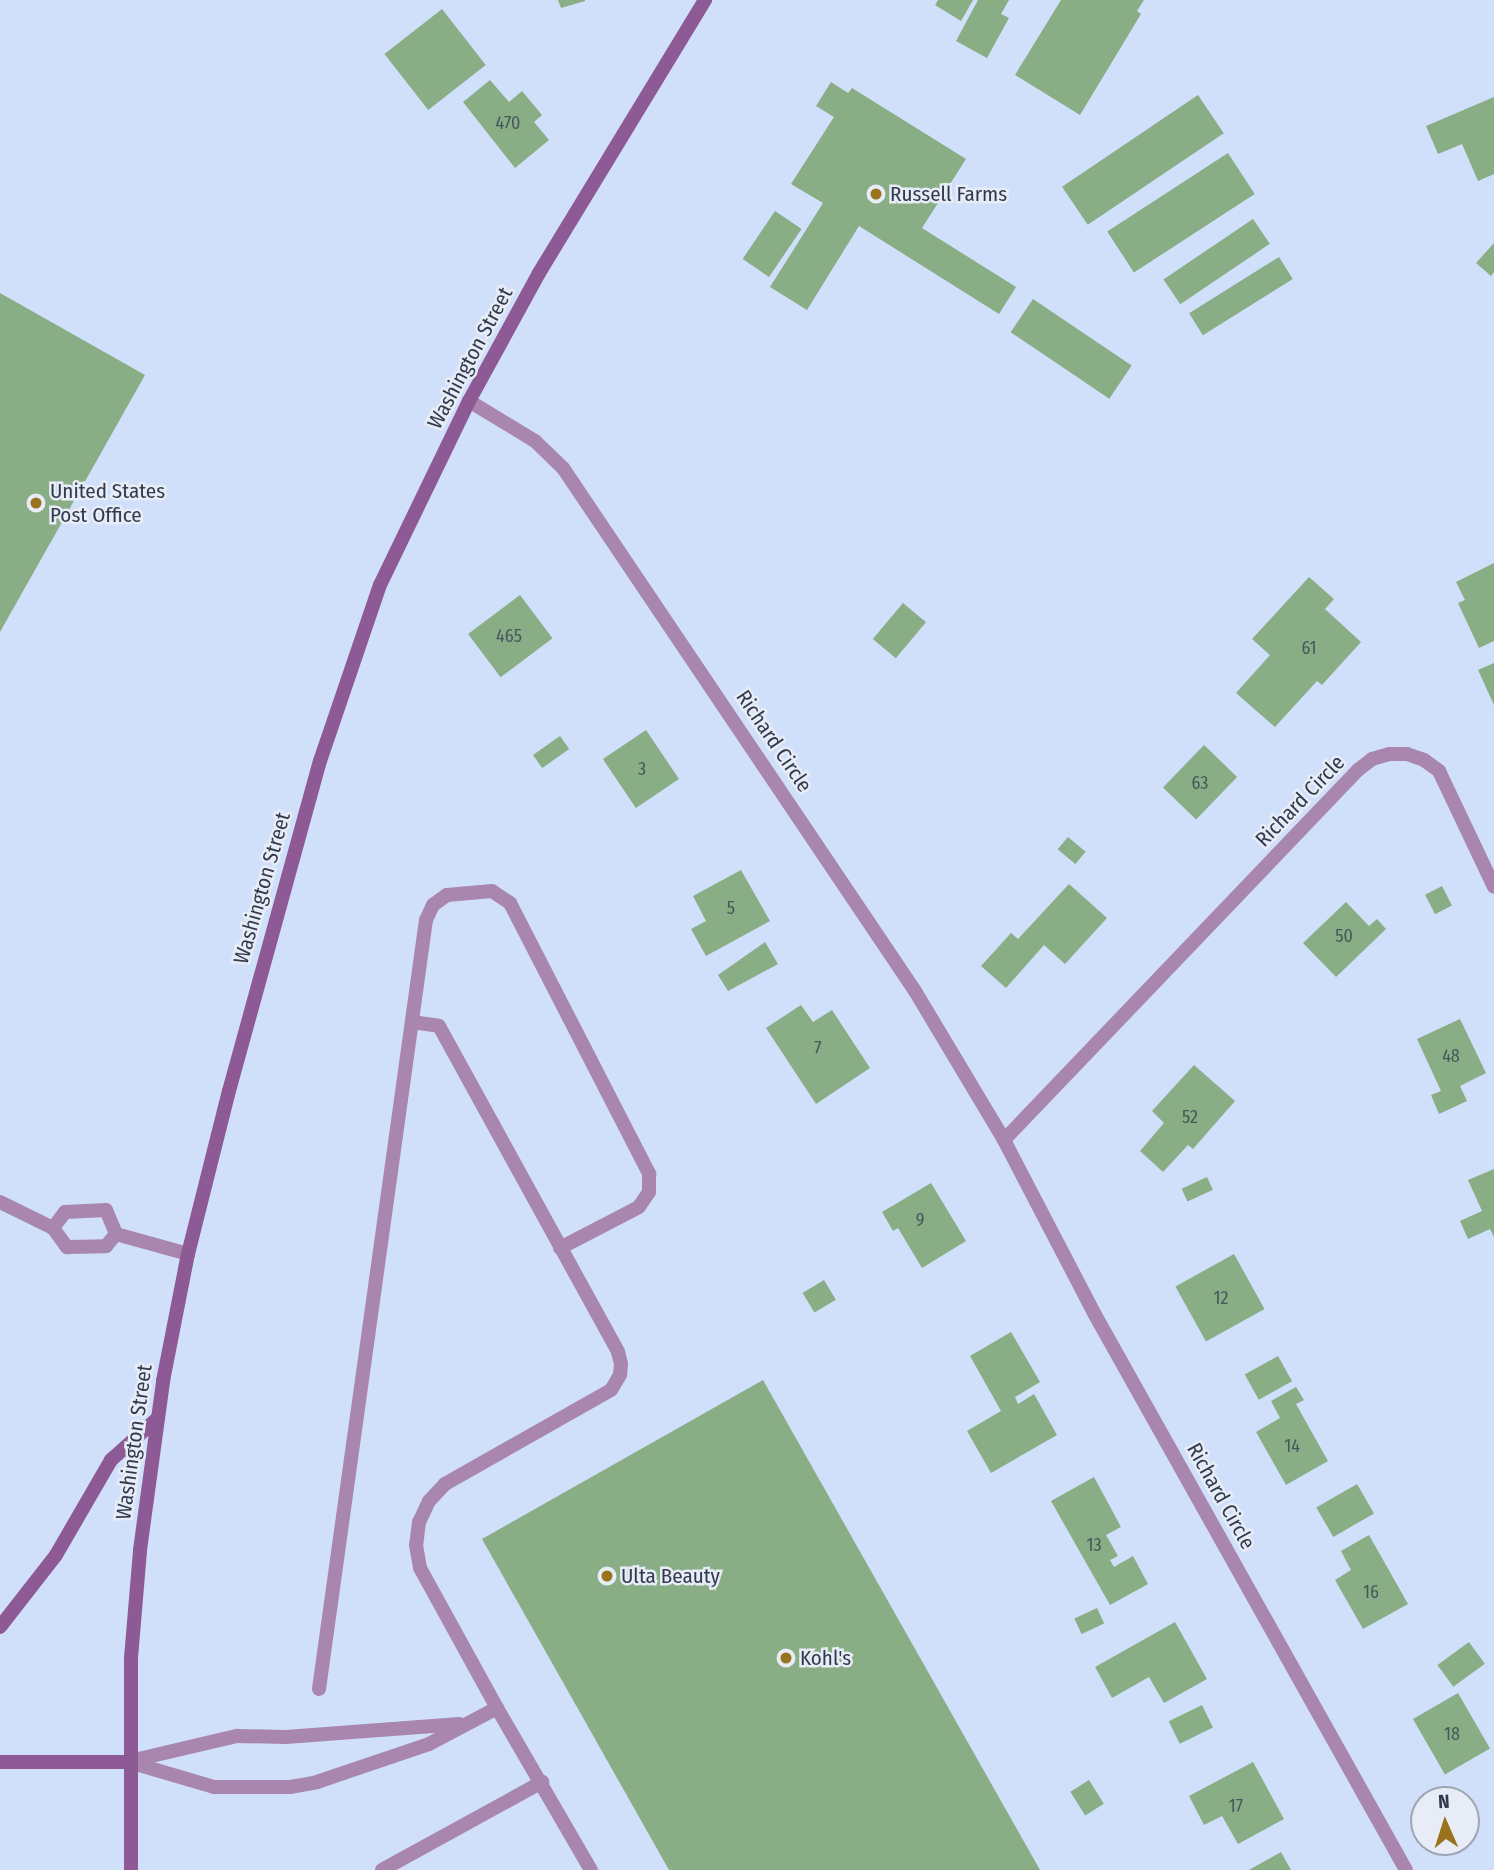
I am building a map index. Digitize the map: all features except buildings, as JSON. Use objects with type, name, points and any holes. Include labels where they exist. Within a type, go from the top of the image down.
[{"type":"main road","name":"Washington Street","points":[[131,1870],[129,1762],[135,1602],[158,1418],[188,1254],[276,911],[344,684],[380,585],[469,401],[539,273],[705,0]]},
{"type":"main road","points":[[0,1627],[57,1555],[111,1460],[158,1418]]},
{"type":"main road","points":[[0,1762],[129,1762]]},
{"type":"street","name":"Richard Circle","points":[[469,401],[535,441],[563,468],[915,991],[1004,1140],[1094,1313],[1406,1870]]},
{"type":"street","name":"Richard Circle","points":[[1004,1140],[1357,771],[1372,759],[1389,754],[1407,754],[1424,760],[1439,771],[1494,887]]},
{"type":"street","points":[[320,1689],[426,920],[433,905],[453,894],[486,891],[502,895],[512,907],[650,1180],[647,1197],[639,1207],[561,1248]]},
{"type":"street","points":[[412,1022],[439,1027],[618,1352],[622,1370],[618,1381],[606,1394],[445,1484],[423,1511],[416,1534],[420,1568],[497,1709],[591,1870]]},
{"type":"street","points":[[0,1202],[52,1228],[67,1247],[106,1246],[116,1234]]},
{"type":"street","points":[[52,1228],[65,1212],[106,1210],[116,1234]]},
{"type":"street","points":[[116,1234],[188,1254]]},
{"type":"street","points":[[129,1762],[214,1787],[290,1787],[317,1782],[403,1753],[497,1709]]},
{"type":"street","points":[[129,1762],[237,1736],[286,1737],[469,1724]]},
{"type":"street","points":[[382,1870],[542,1782]]},
{"type":"place","name":"Russell Farms","points":[[876,194]]},
{"type":"place","name":"United States Post Office","points":[[36,503]]},
{"type":"place","name":"Ulta Beauty","points":[[607,1576]]},
{"type":"place","name":"Kohl's","points":[[786,1658]]}]
